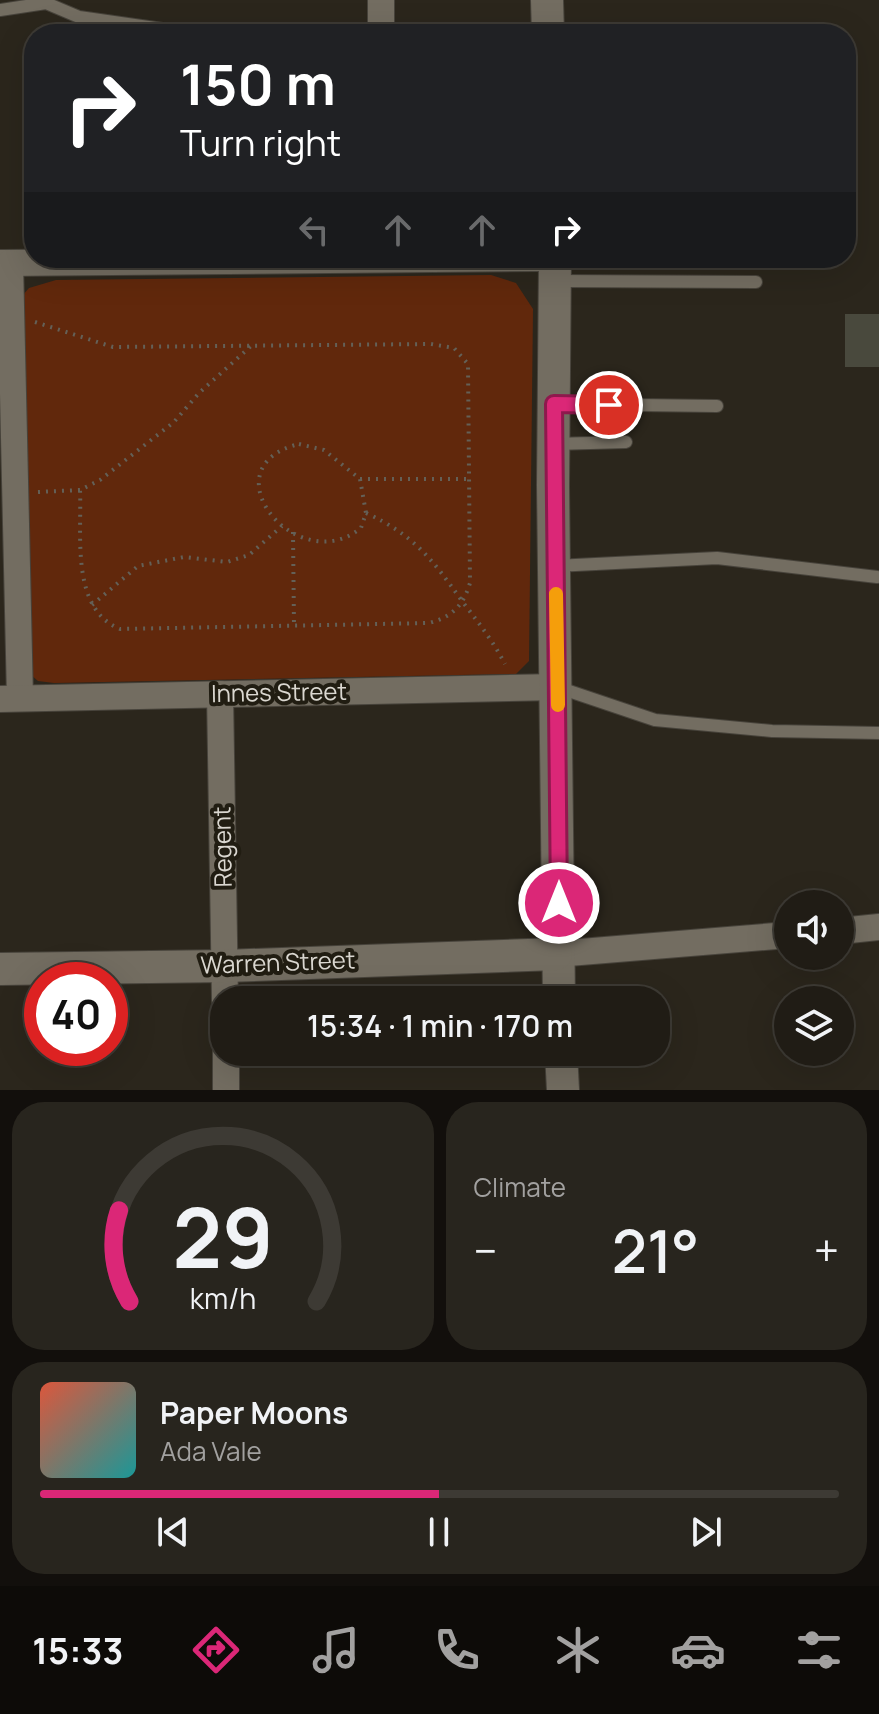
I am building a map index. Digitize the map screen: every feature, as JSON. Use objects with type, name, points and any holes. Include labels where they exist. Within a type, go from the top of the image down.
[{"type":"street","points":[[547,0],[548,24]]},
{"type":"street","points":[[5,263],[11,314],[15,493],[10,699]]},
{"type":"street","points":[[551,268],[558,986]]},
{"type":"street","name":"Innes Street","points":[[10,699],[557,687]]},
{"type":"street","name":"Regent","points":[[220,694],[225,986]]},
{"type":"street","points":[[854,930],[879,927]]},
{"type":"street","points":[[556,954],[774,936]]},
{"type":"street","name":"Warren Street","points":[[0,969],[225,966],[556,954]]},
{"type":"street","points":[[226,1066],[226,1090]]},
{"type":"street","points":[[562,1066],[563,1090]]},
{"type":"lane","points":[[0,10],[46,3],[79,17],[128,24]]},
{"type":"lane","points":[[577,268],[756,282]]},
{"type":"lane","points":[[554,404],[717,406]]},
{"type":"lane","points":[[554,444],[626,442]]},
{"type":"lane","points":[[555,566],[717,558],[877,577]]},
{"type":"lane","points":[[557,687],[655,720],[772,731],[879,733]]},
{"type":"path","points":[[11,314],[113,347],[431,344],[454,348],[468,364],[470,583],[463,602],[449,615],[429,623],[120,629],[99,616],[85,585],[80,490]]},
{"type":"path","points":[[15,493],[80,490],[136,455],[252,346]]},
{"type":"path","points":[[360,479],[366,513],[361,528],[338,543],[322,543],[282,526],[262,504],[259,492],[259,477],[266,459],[280,448],[299,444],[324,450],[360,479],[469,479]]},
{"type":"path","points":[[366,513],[407,535],[426,552],[494,643],[514,688]]},
{"type":"path","points":[[92,605],[138,566],[184,557],[227,562],[249,555],[282,526]]},
{"type":"path","points":[[293,532],[294,626]]},
{"type":"shaded area","points":[[491,275],[516,283],[533,309],[529,661],[516,674],[54,683],[38,681],[31,675],[22,296],[29,288],[56,280]]},
{"type":"building","points":[[845,314],[879,314],[879,367],[845,367]]},
{"type":"slow traffic","points":[[556,594],[558,705]]},
{"type":"route","points":[[559,903],[554,404],[609,405]]}]
